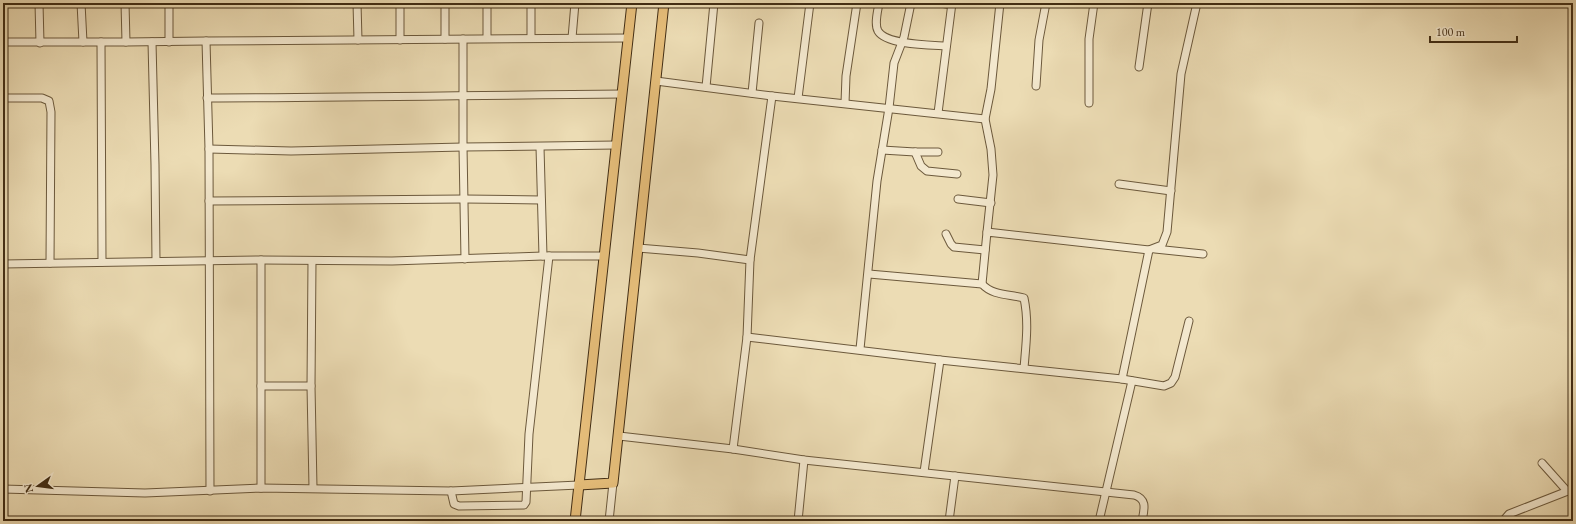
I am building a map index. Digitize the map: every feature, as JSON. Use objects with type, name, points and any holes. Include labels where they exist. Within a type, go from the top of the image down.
[{"type":"main road","points":[[575,521],[632,3]]},
{"type":"main road","points":[[580,485],[613,484],[664,3]]},
{"type":"street","points":[[39,3],[40,43]]},
{"type":"street","points":[[81,3],[83,42]]},
{"type":"street","points":[[126,3],[126,42]]},
{"type":"street","points":[[169,3],[169,42]]},
{"type":"street","points":[[358,3],[358,40]]},
{"type":"street","points":[[400,3],[400,40]]},
{"type":"street","points":[[445,3],[445,39]]},
{"type":"street","points":[[487,3],[487,38]]},
{"type":"street","points":[[530,3],[531,38]]},
{"type":"street","points":[[572,38],[575,3]]},
{"type":"street","points":[[706,87],[714,3]]},
{"type":"street","points":[[798,98],[810,3]]},
{"type":"street","points":[[845,103],[846,76],[857,3]]},
{"type":"street","points":[[879,3],[876,27],[882,35],[903,42],[946,46]]},
{"type":"street","points":[[860,349],[869,274],[877,180],[889,108],[894,63],[903,42],[911,3]]},
{"type":"street","points":[[938,113],[952,4],[941,3]]},
{"type":"street","points":[[982,284],[993,174],[991,149],[985,119],[991,89],[1000,3]]},
{"type":"street","points":[[1036,86],[1039,40],[1046,3]]},
{"type":"street","points":[[1089,103],[1089,39],[1094,3]]},
{"type":"street","points":[[1138,67],[1148,3]]},
{"type":"street","points":[[1152,250],[1162,245],[1167,232],[1182,74],[1197,3]]},
{"type":"street","points":[[752,93],[759,23]]},
{"type":"street","points":[[3,42],[40,43],[628,38]]},
{"type":"street","points":[[463,39],[465,259]]},
{"type":"street","points":[[206,41],[209,149],[210,491]]},
{"type":"street","points":[[101,42],[102,262]]},
{"type":"street","points":[[152,42],[156,261]]},
{"type":"street","points":[[656,81],[772,96],[985,119]]},
{"type":"street","points":[[207,98],[352,98],[464,95],[622,94]]},
{"type":"street","points":[[733,449],[747,337],[750,260],[772,96]]},
{"type":"street","points":[[3,98],[42,98],[49,101],[51,112],[50,263]]},
{"type":"street","points":[[209,149],[291,151],[616,145]]},
{"type":"street","points":[[451,491],[454,504],[458,506],[524,505],[526,502],[529,434],[546,256],[541,200],[540,147]]},
{"type":"street","points":[[882,150],[938,152]]},
{"type":"street","points":[[915,152],[923,169],[927,171],[957,174]]},
{"type":"street","points":[[1119,184],[1171,191]]},
{"type":"street","points":[[209,201],[464,199],[541,200]]},
{"type":"street","points":[[958,199],[991,203]]},
{"type":"street","points":[[987,232],[1203,254]]},
{"type":"street","points":[[946,234],[951,244],[954,246],[986,250]]},
{"type":"street","points":[[638,248],[698,253],[750,260]]},
{"type":"street","points":[[1122,379],[1152,250]]},
{"type":"street","points":[[3,264],[209,260],[312,261],[604,256]]},
{"type":"street","points":[[261,260],[261,488]]},
{"type":"street","points":[[312,261],[311,386],[313,488]]},
{"type":"street","points":[[869,274],[982,284],[989,290],[996,293],[1024,298],[1028,331],[1024,368]]},
{"type":"street","points":[[747,337],[860,349],[940,360],[1122,379],[1164,386],[1171,383],[1175,377],[1189,321]]},
{"type":"street","points":[[924,472],[940,360]]},
{"type":"street","points":[[1099,521],[1132,381]]},
{"type":"street","points":[[260,386],[311,386]]},
{"type":"street","points":[[619,436],[733,449],[804,460],[1134,495],[1141,498],[1145,504],[1142,521]]},
{"type":"street","points":[[798,521],[804,460]]},
{"type":"street","points":[[1503,521],[1509,514],[1570,490],[1542,463]]},
{"type":"street","points":[[949,521],[955,476]]},
{"type":"street","points":[[609,521],[613,484]]},
{"type":"street","points":[[3,489],[145,493],[261,488],[451,491],[580,485]]}]
